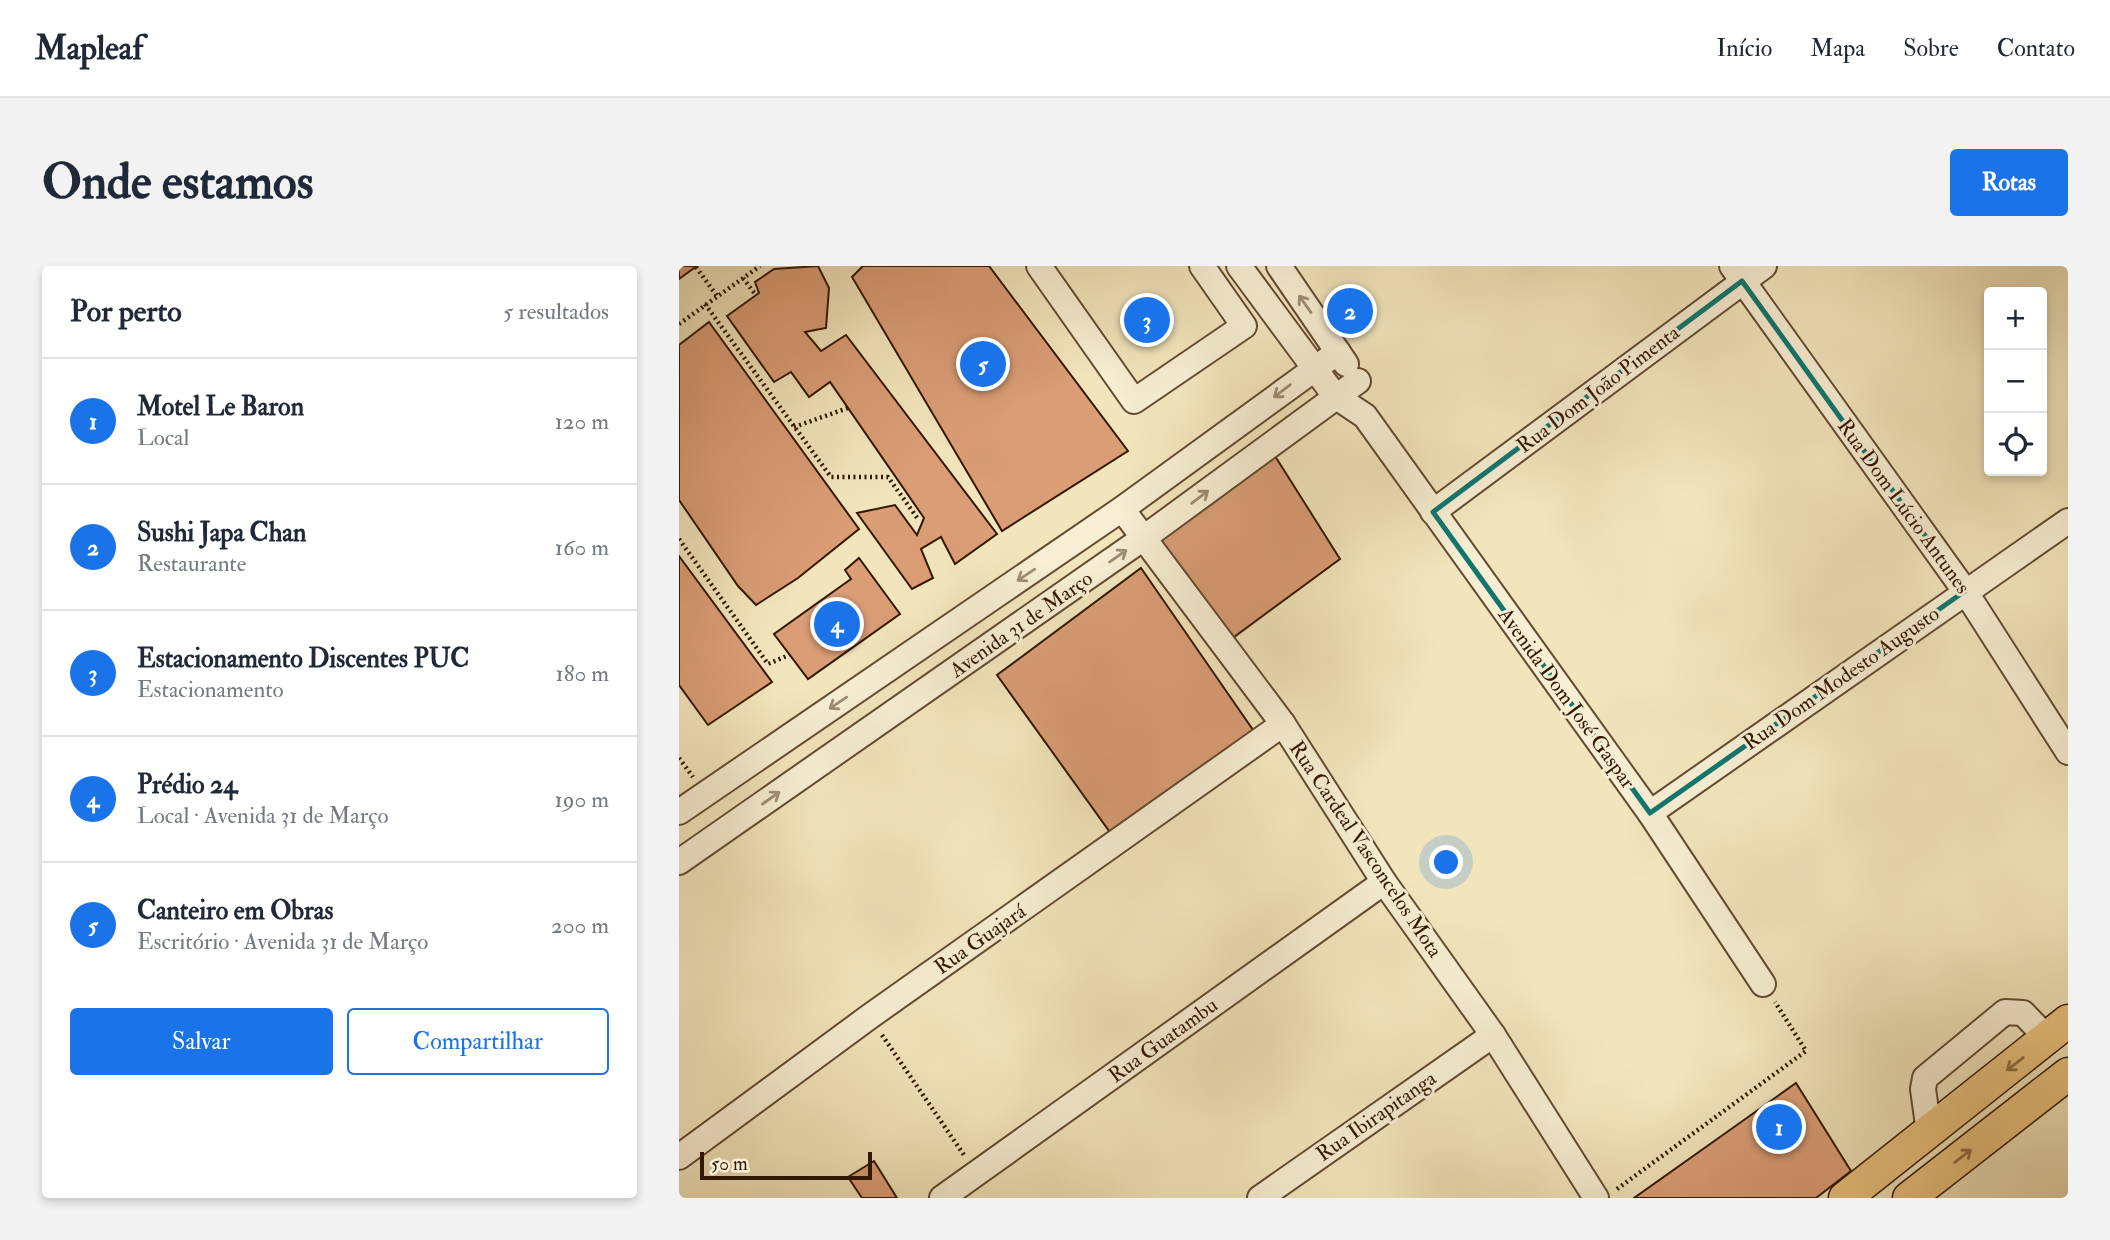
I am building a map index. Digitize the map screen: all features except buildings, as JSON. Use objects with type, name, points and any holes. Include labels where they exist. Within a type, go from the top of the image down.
[{"type":"main road","points":[[1845,1198],[2057,1030]]},
{"type":"main road","points":[[1909,1198],[2068,1074]]},
{"type":"street","points":[[1039,266],[1134,401],[1244,326],[1202,266]]},
{"type":"street","name":"Avenida Dom José Gaspar","points":[[1239,266],[1335,396],[1365,416],[1650,813],[1763,984]]},
{"type":"street","name":"Avenida Dom José Gaspar","points":[[1279,266],[1358,381],[1365,416]]},
{"type":"street","name":"Rua Dom João Pimenta","points":[[1433,512],[1737,274],[1764,266]]},
{"type":"street","name":"Rua Dom Lúcio Antunes","points":[[1737,274],[1965,590],[2068,752]]},
{"type":"street","name":"Avenida 31 de Março","points":[[685,797],[1122,509],[1338,352]]},
{"type":"street","name":"Avenida 31 de Março","points":[[679,862],[1145,537],[1358,381]]},
{"type":"street","name":"Rua Cardeal Vasconcelos Mota","points":[[1122,509],[1283,724],[1384,882],[1606,1194]]},
{"type":"street","name":"Rua Dom Modesto Augusto","points":[[1650,813],[1965,590],[2068,521]]},
{"type":"street","name":"Rua Guajará","points":[[679,1157],[869,1017],[1283,724]]},
{"type":"street","points":[[685,797],[715,837]]},
{"type":"street","name":"Rua Guatambu","points":[[942,1198],[1384,882]]},
{"type":"street","points":[[1929,1132],[1923,1089],[1925,1078],[2005,1012],[2023,1013],[2057,1030]]},
{"type":"street","name":"Rua Ibirapitanga","points":[[1260,1198],[1493,1035]]},
{"type":"path","points":[[679,324],[760,266]]},
{"type":"path","points":[[696,267],[717,296]]},
{"type":"path","points":[[743,278],[755,294]]},
{"type":"path","points":[[705,304],[831,477],[888,477],[918,519]]},
{"type":"path","points":[[794,427],[848,408]]},
{"type":"path","points":[[814,468],[821,464]]},
{"type":"path","points":[[679,539],[681,546],[768,664],[789,655]]},
{"type":"path","points":[[679,758],[685,797]]},
{"type":"path","points":[[1606,1194],[1806,1051],[1763,984]]},
{"type":"path","points":[[869,1017],[977,1173]]},
{"type":"highlighted area","points":[[1742,281],[1965,591],[1650,813],[1433,512]]},
{"type":"place","name":"Sushi Japa Chan","points":[[1350,311]]},
{"type":"place","name":"Estacionamento Discentes PUC","points":[[1147,320]]},
{"type":"place","name":"Canteiro em Obras","points":[[983,364]]},
{"type":"place","name":"Prédio 24","points":[[837,624]]},
{"type":"place","name":"Motel Le Baron","points":[[1779,1127]]}]
